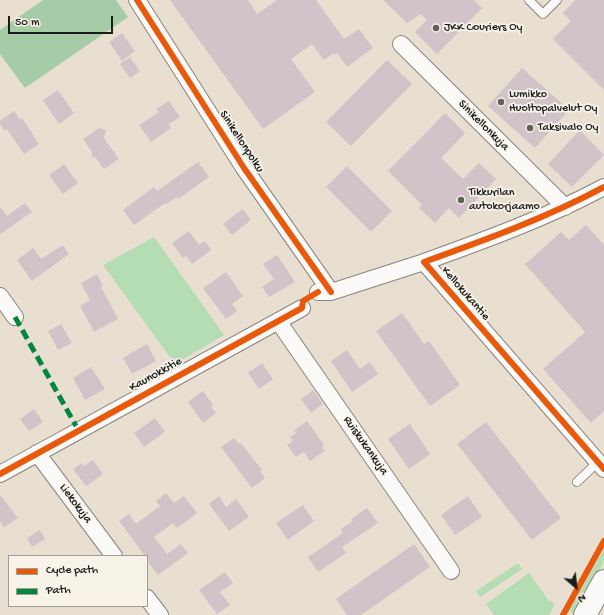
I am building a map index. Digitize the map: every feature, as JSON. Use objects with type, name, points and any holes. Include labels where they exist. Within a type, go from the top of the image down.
[{"type":"main road","points":[[585,615],[604,581]]},
{"type":"street","name":"Sinikellonpolku","points":[[137,0],[324,292],[424,262]]},
{"type":"street","name":"Sinikellonkuja","points":[[401,44],[565,207]]},
{"type":"street","name":"Kellokukantie","points":[[601,466],[424,262],[522,226],[565,207],[604,187]]},
{"type":"street","points":[[0,296],[15,317]]},
{"type":"street","name":"Kaunokkitie","points":[[0,474],[302,308]]},
{"type":"street","name":"Ruiskukankuja","points":[[278,321],[451,571]]},
{"type":"street","name":"Liekokuja","points":[[37,453],[113,555]]},
{"type":"street","points":[[148,599],[160,615]]},
{"type":"lane","points":[[529,0],[543,14],[557,0]]},
{"type":"lane","points":[[577,482],[601,466]]},
{"type":"green space","points":[[43,0],[116,0],[128,17],[25,88],[0,54],[0,30]]},
{"type":"green space","points":[[154,237],[224,335],[175,364],[103,265]]},
{"type":"green space","points":[[604,549],[604,561],[575,615],[569,611]]},
{"type":"green space","points":[[518,563],[522,569],[480,597],[476,591]]},
{"type":"green space","points":[[529,573],[549,601],[553,602],[554,606],[549,615],[494,615],[486,604]]},
{"type":"building","points":[[170,0],[248,0],[257,14],[277,0],[316,0],[344,39],[359,29],[373,48],[347,67],[337,53],[334,55],[334,53],[324,60],[312,44],[291,59],[315,92],[263,129]]},
{"type":"building","points":[[383,0],[474,0],[482,8],[437,54],[415,32],[427,20],[421,14],[407,23]]},
{"type":"building","points":[[575,0],[604,0],[604,90],[553,39],[571,21],[563,13]]},
{"type":"building","points":[[122,33],[135,51],[122,61],[109,42]]},
{"type":"building","points":[[130,57],[140,71],[130,78],[120,64]]},
{"type":"building","points":[[387,60],[412,84],[351,146],[326,122]]},
{"type":"building","points":[[522,68],[569,110],[535,148],[488,106]]},
{"type":"building","points":[[58,90],[74,113],[59,124],[43,100]]},
{"type":"building","points":[[169,101],[180,117],[169,124],[171,128],[151,142],[139,125],[159,112],[156,109]]},
{"type":"building","points":[[14,111],[20,120],[22,118],[39,144],[24,154],[7,129],[5,131],[0,124],[0,121]]},
{"type":"building","points":[[445,113],[465,133],[441,158],[463,179],[479,163],[496,179],[459,218],[449,208],[435,223],[419,208],[422,205],[388,171]]},
{"type":"building","points":[[99,128],[106,130],[104,138],[119,159],[104,169],[96,158],[92,157],[92,152],[83,139]]},
{"type":"building","points":[[580,130],[604,155],[572,187],[548,164]]},
{"type":"building","points":[[198,162],[209,177],[178,199],[177,197],[166,204],[165,203],[134,225],[123,210],[154,187],[157,191]]},
{"type":"building","points":[[64,164],[78,183],[63,194],[49,175]]},
{"type":"building","points":[[347,166],[392,211],[371,232],[326,187]]},
{"type":"building","points":[[25,203],[32,212],[0,234],[0,207],[7,216]]},
{"type":"building","points":[[243,209],[251,220],[232,235],[223,224]]},
{"type":"building","points":[[586,225],[604,245],[604,411],[591,423],[543,369],[585,332],[525,264],[561,232],[569,240]]},
{"type":"building","points":[[189,231],[199,245],[205,241],[211,250],[192,264],[186,256],[183,258],[172,243]]},
{"type":"building","points":[[63,245],[69,254],[32,281],[17,260],[33,248],[41,259]]},
{"type":"building","points":[[277,255],[295,282],[269,297],[262,287],[274,279],[263,264]]},
{"type":"building","points":[[226,272],[243,296],[232,304],[237,311],[226,319],[203,288]]},
{"type":"building","points":[[97,274],[103,286],[101,287],[118,319],[94,332],[80,306],[90,300],[81,283]]},
{"type":"building","points":[[402,313],[424,344],[429,341],[460,385],[430,406],[376,331]]},
{"type":"building","points":[[61,324],[72,343],[58,350],[48,331]]},
{"type":"building","points":[[147,344],[156,361],[132,374],[123,358]]},
{"type":"building","points":[[347,350],[360,369],[370,362],[378,374],[352,392],[331,361]]},
{"type":"building","points":[[262,363],[273,379],[259,389],[248,373]]},
{"type":"building","points":[[91,367],[105,389],[85,400],[73,378]]},
{"type":"building","points":[[313,390],[323,404],[311,413],[301,399]]},
{"type":"building","points":[[203,391],[213,405],[211,407],[216,413],[203,423],[188,402]]},
{"type":"building","points":[[34,409],[43,422],[29,431],[20,419]]},
{"type":"building","points":[[155,418],[165,432],[144,447],[134,433]]},
{"type":"building","points":[[307,421],[324,445],[322,447],[325,451],[310,461],[304,452],[296,457],[287,445],[293,441],[290,437],[296,433],[294,430]]},
{"type":"building","points":[[486,422],[561,518],[532,540],[457,444]]},
{"type":"building","points":[[410,424],[430,454],[409,469],[388,439]]},
{"type":"building","points":[[234,438],[239,444],[241,443],[262,470],[260,471],[265,478],[252,488],[221,447]]},
{"type":"building","points":[[93,460],[103,474],[86,486],[73,469],[82,463],[84,466]]},
{"type":"building","points":[[166,493],[174,503],[184,496],[197,513],[177,528],[173,523],[154,537],[167,554],[181,544],[188,553],[158,575],[149,563],[148,555],[144,555],[119,521],[129,514],[136,524],[160,506],[156,501]]},
{"type":"building","points":[[0,495],[18,518],[4,527],[0,521]]},
{"type":"building","points":[[219,496],[226,507],[236,499],[249,517],[229,531],[209,504]]},
{"type":"building","points":[[468,496],[482,517],[455,535],[441,515]]},
{"type":"building","points":[[303,505],[314,521],[288,540],[276,523]]},
{"type":"building","points":[[367,508],[378,523],[342,547],[346,553],[318,572],[308,557],[343,533],[341,529],[353,521],[351,519]]},
{"type":"building","points":[[40,530],[45,539],[32,547],[27,538]]},
{"type":"building","points":[[414,544],[430,567],[361,615],[347,615],[336,599]]},
{"type":"building","points":[[225,572],[233,583],[220,592],[230,605],[217,614],[199,590]]},
{"type":"marked path","points":[[15,317],[76,426]]},
{"type":"cycle path","points":[[137,0],[244,168],[331,292]]},
{"type":"cycle path","points":[[604,187],[538,219],[424,262],[604,469]]},
{"type":"cycle path","points":[[0,474],[302,308],[303,301],[318,292]]},
{"type":"cycle path","points":[[563,615],[604,541]]},
{"type":"place","name":"JKK Couriers Oy","points":[[436,28]]},
{"type":"place","name":"Lumikko Huoltopalvelut Oy","points":[[501,102]]},
{"type":"place","name":"Taksivalo Oy","points":[[530,128]]},
{"type":"place","name":"Tikkurilan autokorjaamo","points":[[461,200]]}]
